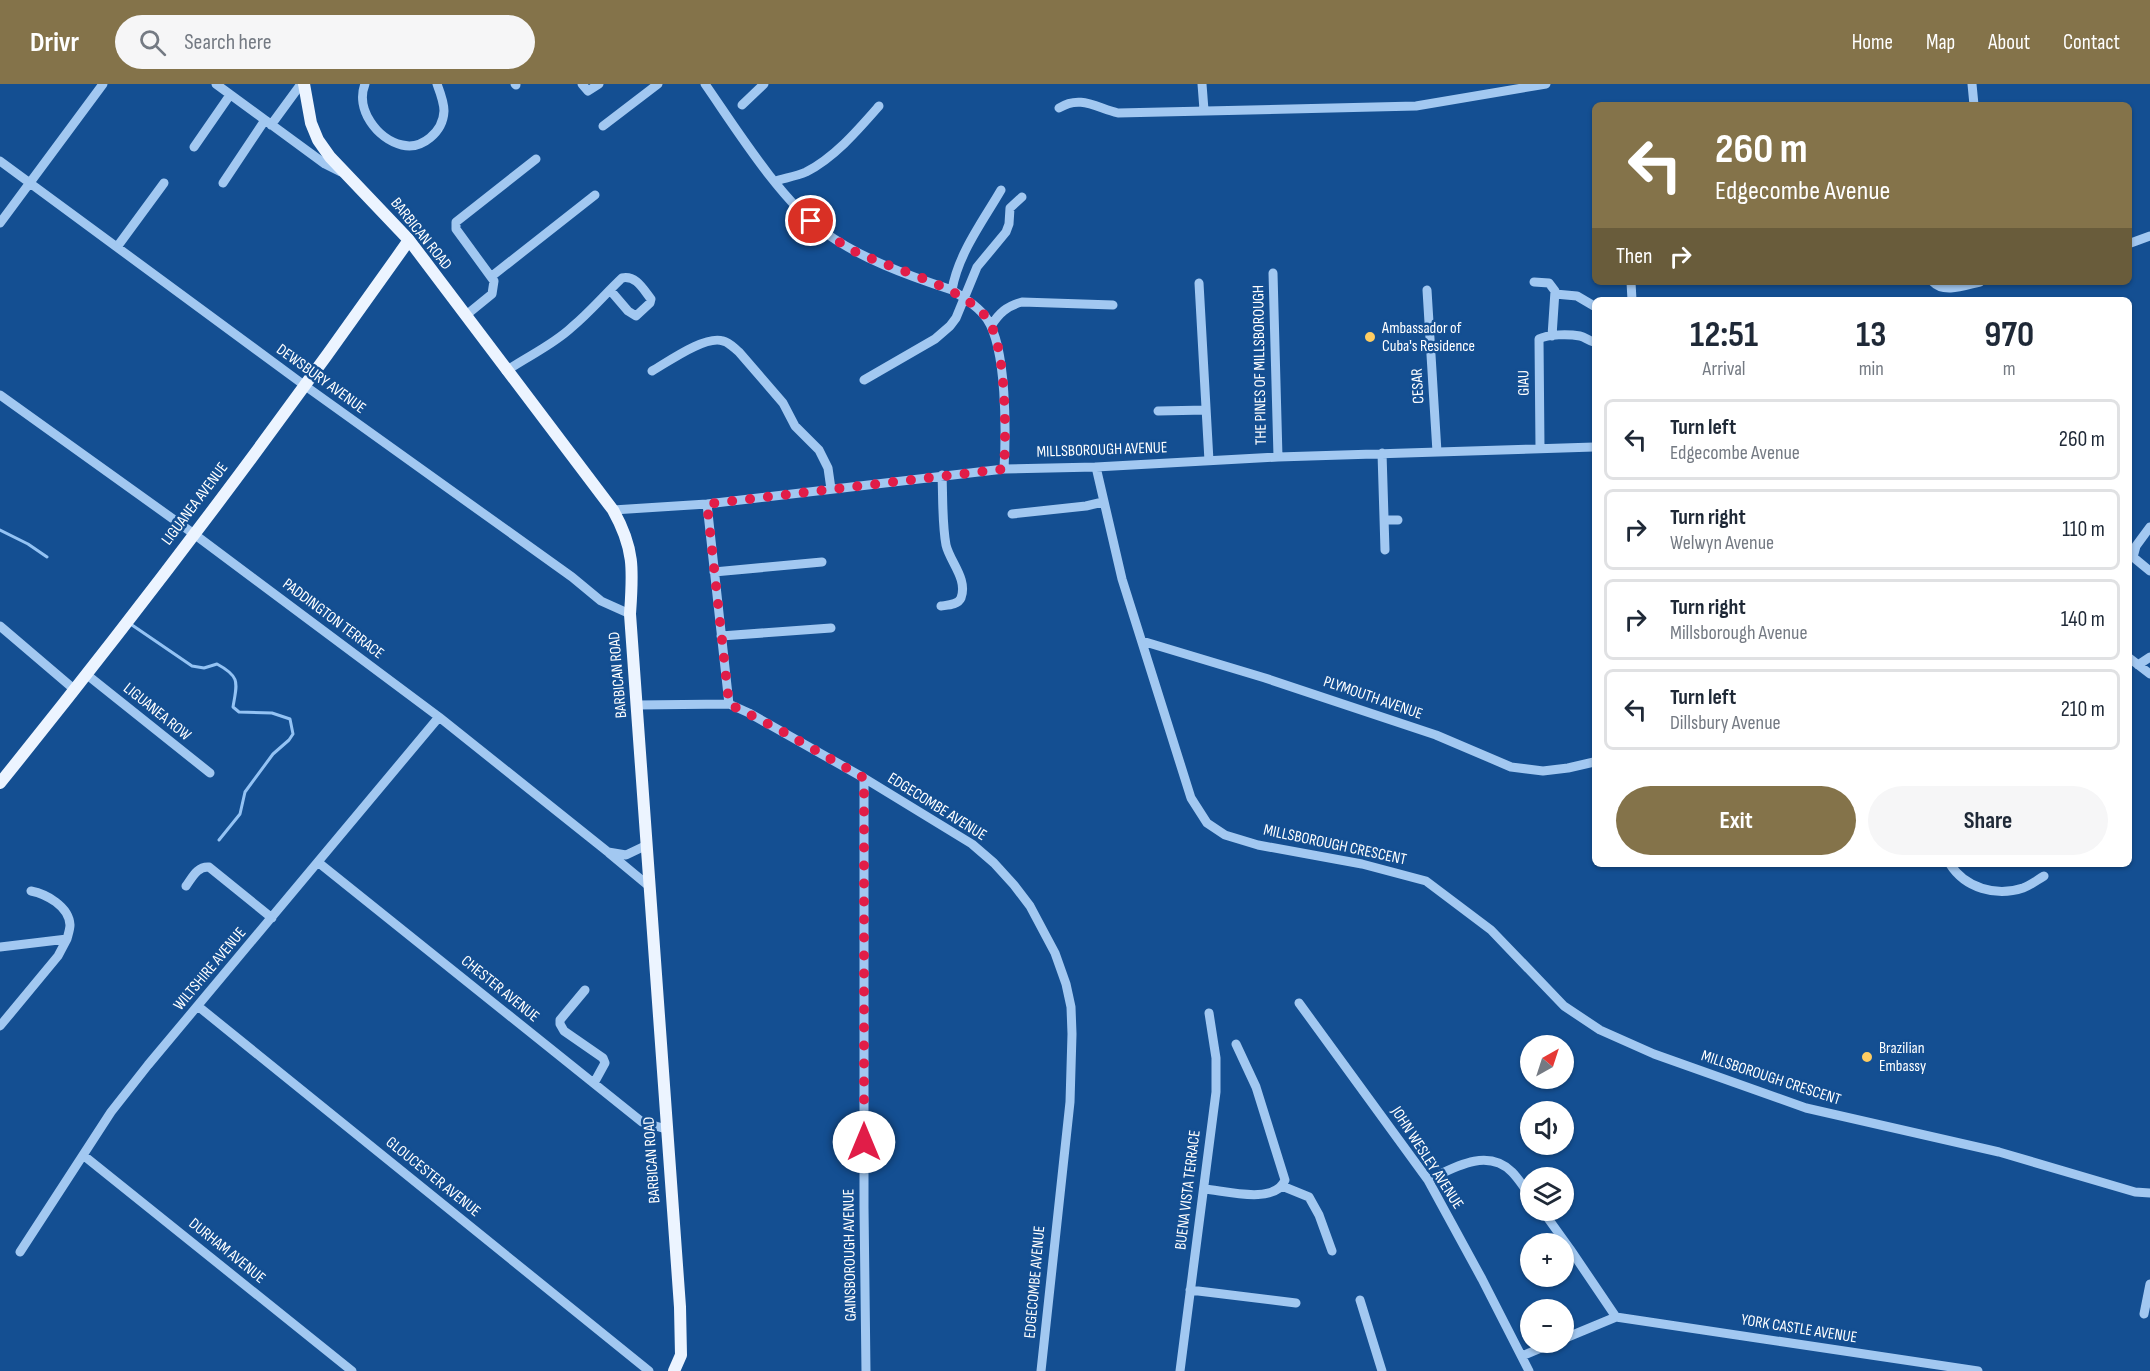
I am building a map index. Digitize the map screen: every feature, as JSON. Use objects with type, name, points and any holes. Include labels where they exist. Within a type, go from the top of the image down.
[{"type":"main road","name":"BARBICAN ROAD","points":[[303,84],[307,107],[318,140],[330,157],[409,240],[613,510],[623,528],[630,551],[633,569],[630,614],[680,1307],[681,1355],[674,1371]]},
{"type":"main road","name":"LIGUANEA AVENUE","points":[[0,783],[75,690],[194,534],[409,240]]},
{"type":"main road","points":[[681,1355],[684,1371]]},
{"type":"street","points":[[0,223],[103,84]]},
{"type":"street","points":[[216,84],[325,164],[346,174]]},
{"type":"street","points":[[223,183],[268,123],[303,84]]},
{"type":"street","points":[[365,84],[361,93],[363,109],[373,125],[388,139],[402,145],[418,146],[430,139],[440,126],[444,112],[437,84]]},
{"type":"street","points":[[582,84],[588,91],[599,84]]},
{"type":"street","points":[[603,126],[658,84]]},
{"type":"street","points":[[705,84],[799,211],[823,231],[855,251],[952,290],[964,297],[986,317],[998,342],[1004,397],[1004,469]]},
{"type":"street","points":[[742,105],[764,84]]},
{"type":"street","points":[[1202,84],[1204,110]]},
{"type":"street","points":[[1059,108],[1069,101],[1082,101],[1118,113],[1416,106],[1546,84]]},
{"type":"street","points":[[1972,84],[1974,102]]},
{"type":"street","points":[[194,147],[230,95]]},
{"type":"street","points":[[775,181],[805,172],[818,164],[853,136],[879,106]]},
{"type":"street","points":[[465,316],[492,294],[494,288],[492,276],[454,225],[536,159]]},
{"type":"street","name":"DEWSBURY AVENUE","points":[[0,161],[304,385],[572,577],[601,601],[630,614]]},
{"type":"street","points":[[117,247],[164,183]]},
{"type":"street","points":[[952,290],[954,275],[1001,190]]},
{"type":"street","points":[[492,276],[595,195]]},
{"type":"street","points":[[864,380],[934,339],[950,326],[956,318],[977,267],[1006,232],[1010,208],[1022,197]]},
{"type":"street","points":[[2132,243],[2150,236]]},
{"type":"street","name":"THE PINES OF MILLSBOROUGH","points":[[1273,273],[1278,457]]},
{"type":"street","points":[[506,371],[571,328],[622,278],[628,277],[640,284],[651,299],[650,303],[636,316],[628,311],[610,290]]},
{"type":"street","points":[[1534,282],[1549,283],[1553,286],[1552,336],[1581,336],[1592,341]]},
{"type":"street","points":[[1199,283],[1209,460]]},
{"type":"street","points":[[1935,285],[1948,289],[1966,285]]},
{"type":"street","name":"CESAR","points":[[1427,290],[1437,448]]},
{"type":"street","points":[[1554,294],[1577,296],[1592,305]]},
{"type":"street","points":[[991,326],[999,314],[1011,305],[1022,302],[1113,305]]},
{"type":"street","name":"GIAU","points":[[1540,444],[1538,344],[1542,337],[1552,336]]},
{"type":"street","points":[[652,371],[704,342],[723,340],[739,352],[783,403],[803,436],[819,450],[828,468],[831,489]]},
{"type":"street","name":"PADDINGTON TERRACE","points":[[0,395],[194,534],[440,717],[650,887]]},
{"type":"street","points":[[1158,411],[1206,410]]},
{"type":"street","name":"MILLSBOROUGH AVENUE","points":[[613,510],[707,504],[1004,469],[1096,467],[1540,444],[1592,447]]},
{"type":"street","points":[[1382,453],[1385,550]]},
{"type":"street","name":"MILLSBOROUGH CRESCENT","points":[[1096,467],[1122,579],[1191,798],[1207,823],[1224,835],[1258,845],[1362,864],[1426,881],[1491,930],[1564,1006],[1600,1030],[1654,1054],[1806,1108],[1999,1152],[2136,1192],[2150,1192]]},
{"type":"street","points":[[941,606],[957,603],[961,599],[962,589],[960,576],[947,547],[942,475]]},
{"type":"street","points":[[1012,514],[1103,502]]},
{"type":"street","points":[[707,504],[729,704]]},
{"type":"street","points":[[1384,520],[1398,520]]},
{"type":"street","points":[[2132,552],[2150,527]]},
{"type":"street","points":[[1385,533],[1395,533]]},
{"type":"street","points":[[2132,555],[2150,571]]},
{"type":"street","points":[[714,572],[822,562]]},
{"type":"street","points":[[0,626],[75,690]]},
{"type":"street","points":[[721,636],[831,628]]},
{"type":"street","name":"PLYMOUTH AVENUE","points":[[1142,641],[1415,728],[1511,767],[1543,771],[1592,762]]},
{"type":"street","points":[[2138,665],[2150,657]]},
{"type":"street","points":[[2132,660],[2150,674]]},
{"type":"street","name":"LIGUANEA ROW","points":[[86,674],[210,773]]},
{"type":"street","name":"EDGECOMBE AVENUE","points":[[638,705],[729,704],[780,730],[972,844],[1014,885],[1031,909],[1055,953],[1066,984],[1071,1007],[1072,1034],[1070,1102],[1041,1371]]},
{"type":"street","name":"WILTSHIRE AVENUE","points":[[20,1252],[111,1112],[440,717]]},
{"type":"street","name":"GAINSBOROUGH AVENUE","points":[[864,778],[866,1371]]},
{"type":"street","points":[[608,852],[626,855],[647,845]]},
{"type":"street","name":"CHESTER AVENUE","points":[[319,863],[642,1122],[666,1129]]},
{"type":"street","points":[[186,886],[199,869],[204,866],[209,867],[272,918]]},
{"type":"street","points":[[1953,867],[1970,885],[1991,891],[2026,887],[2044,876]]},
{"type":"street","points":[[0,1026],[58,956],[67,939],[70,924],[64,911],[53,900],[41,893],[31,891]]},
{"type":"street","points":[[0,947],[67,939]]},
{"type":"street","points":[[585,990],[560,1020],[560,1024],[564,1031],[603,1058],[605,1063],[594,1083]]},
{"type":"street","name":"JOHN WESLEY AVENUE","points":[[1299,1003],[1428,1180],[1529,1371]]},
{"type":"street","name":"GLOUCESTER AVENUE","points":[[199,1007],[649,1371]]},
{"type":"street","name":"BUENA VISTA TERRACE","points":[[1180,1371],[1205,1189],[1217,1073],[1209,1013]]},
{"type":"street","points":[[1205,1189],[1256,1195],[1273,1192],[1282,1186],[1285,1179],[1274,1138],[1256,1087],[1236,1044]]},
{"type":"street","name":"DURHAM AVENUE","points":[[83,1155],[352,1371]]},
{"type":"street","points":[[1428,1180],[1461,1164],[1487,1161],[1506,1167],[1520,1182]]},
{"type":"street","points":[[1282,1186],[1309,1197],[1319,1215],[1332,1251]]},
{"type":"street","points":[[1550,1221],[1616,1317],[1574,1334]]},
{"type":"street","points":[[2144,1314],[2150,1284]]},
{"type":"street","points":[[1190,1290],[1296,1303]]},
{"type":"street","points":[[1360,1300],[1382,1371]]},
{"type":"street","name":"YORK CASTLE AVENUE","points":[[1616,1317],[1978,1371]]},
{"type":"street","points":[[1522,1356],[1529,1353]]},
{"type":"waterway","points":[[0,530],[28,544],[47,557]]},
{"type":"waterway","points":[[132,625],[192,666],[204,668],[217,664],[230,673],[234,677],[236,686],[233,707],[239,712],[272,713],[290,719],[293,734],[273,754],[245,792],[240,814],[219,840]]},
{"type":"place","name":"Ambassador of Cuba's Residence","points":[[1370,337]]},
{"type":"place","name":"Brazilian Embassy","points":[[1867,1057]]},
{"type":"route","points":[[811,221],[855,251],[952,290],[964,297],[986,317],[998,342],[1004,397],[1004,469],[707,504],[729,704],[864,778],[864,1142]]}]
